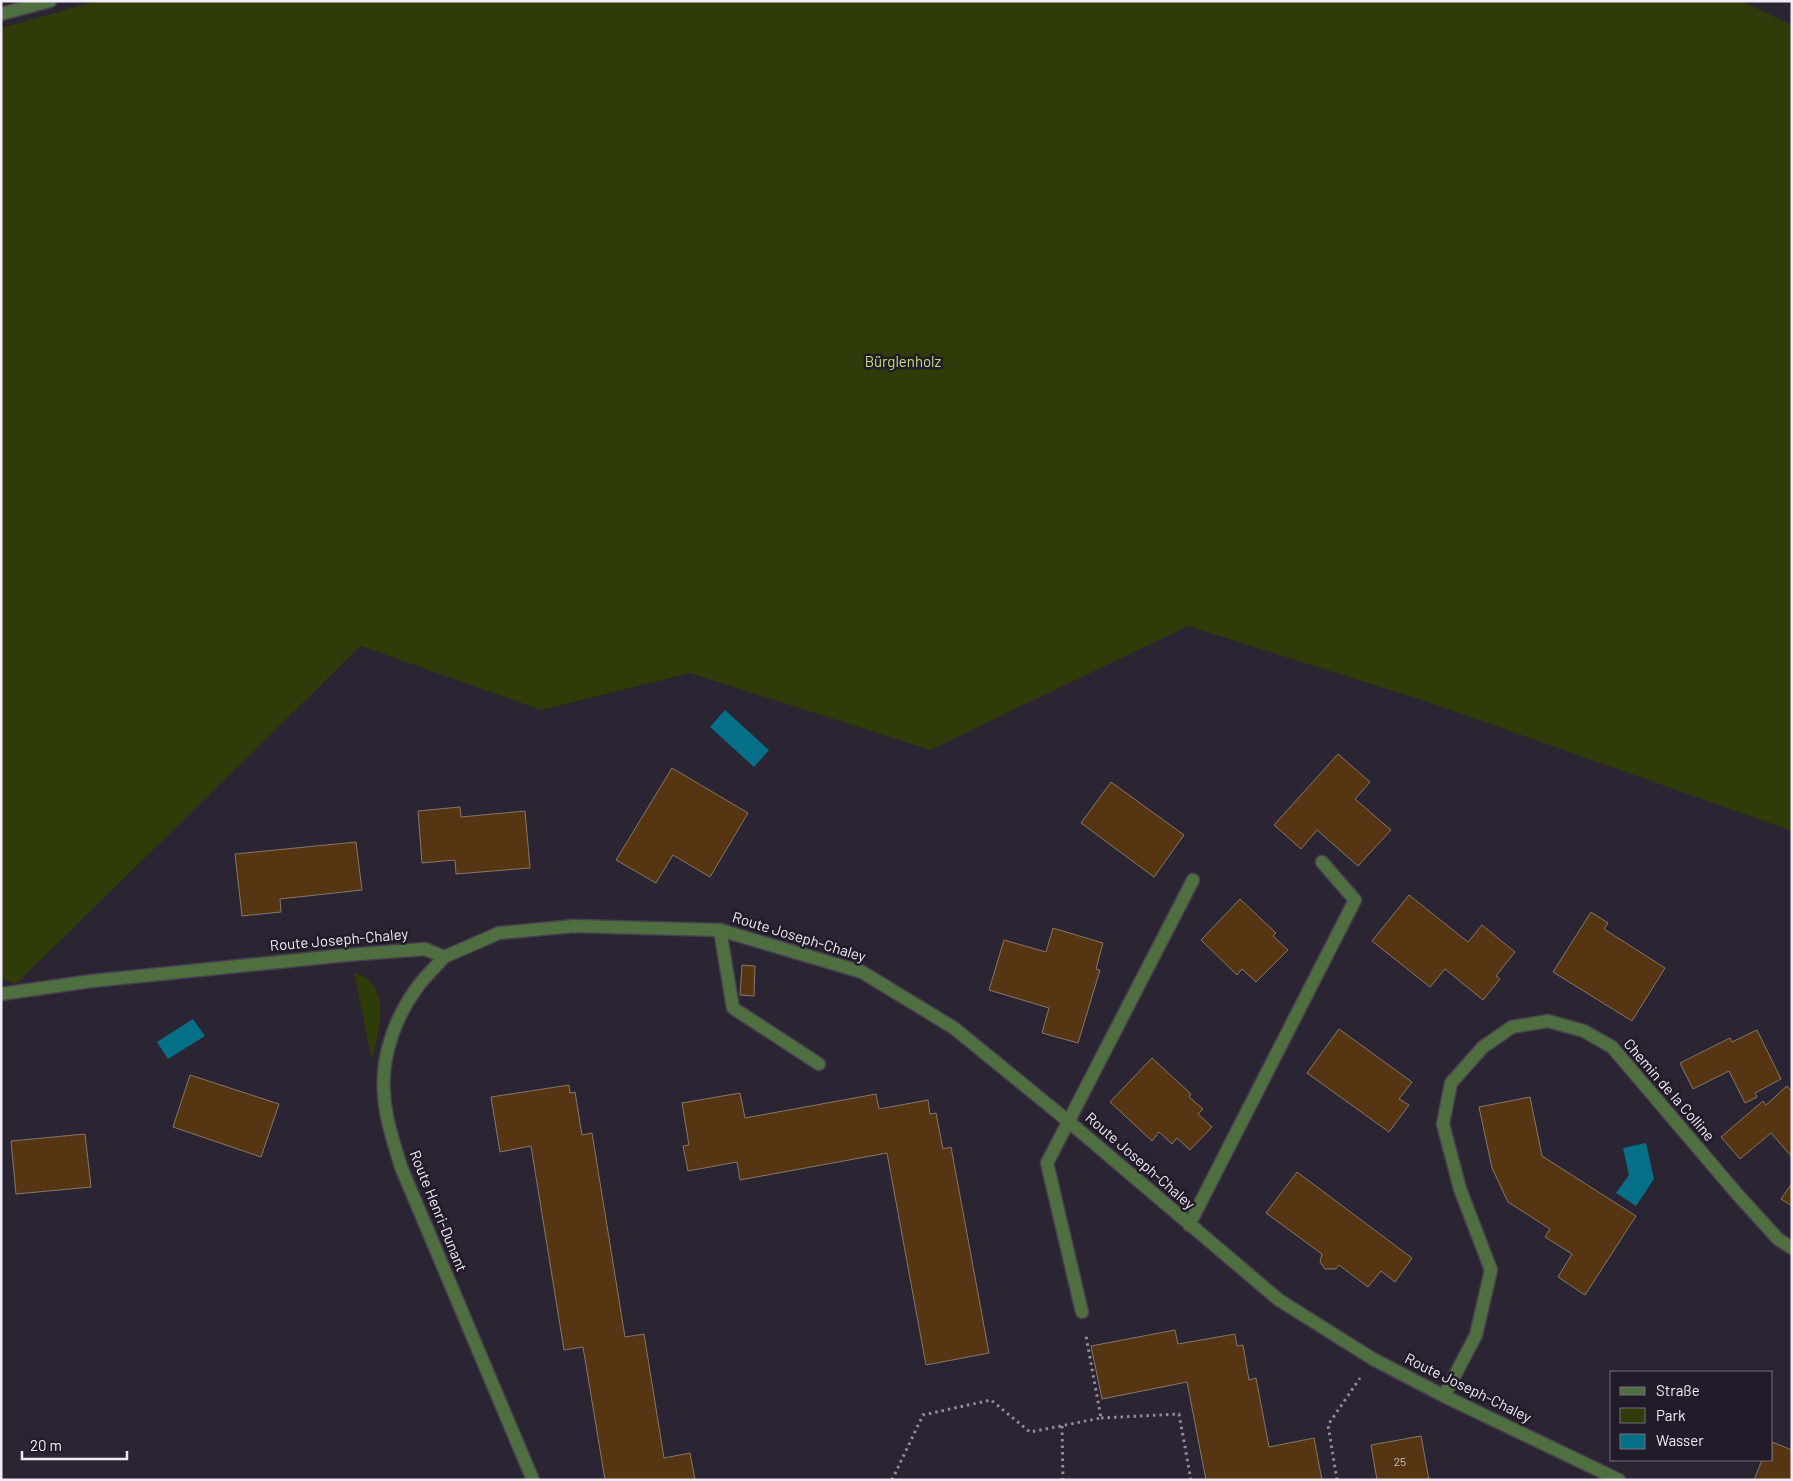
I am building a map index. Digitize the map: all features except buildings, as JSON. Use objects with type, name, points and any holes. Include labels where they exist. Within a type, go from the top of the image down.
[{"type":"street","points":[[1,14],[50,1]]},
{"type":"street","points":[[1189,1225],[1355,900],[1322,862]]},
{"type":"street","points":[[1082,1312],[1048,1163],[1193,880]]},
{"type":"street","name":"Route Joseph-Chaley","points":[[1,994],[92,981],[347,954],[425,948],[444,957],[499,932],[574,926],[720,930],[862,972],[954,1028],[1068,1121],[1279,1300],[1373,1359],[1444,1396],[1620,1480]]},
{"type":"street","points":[[720,930],[733,1008],[819,1064]]},
{"type":"street","name":"Route Henri-Dunant","points":[[444,957],[416,988],[396,1025],[385,1062],[384,1092],[390,1129],[401,1167],[533,1480]]},
{"type":"street","name":"Chemin de la Colline","points":[[1444,1396],[1476,1335],[1491,1270],[1460,1189],[1442,1124],[1451,1082],[1482,1047],[1512,1027],[1548,1021],[1584,1031],[1612,1047],[1738,1195],[1778,1238],[1792,1248]]},
{"type":"path","points":[[1082,1312],[1101,1418]]},
{"type":"path","points":[[1337,1480],[1328,1426],[1360,1378]]},
{"type":"path","points":[[892,1480],[923,1415],[990,1400],[1030,1432],[1101,1418],[1179,1414],[1190,1480]]},
{"type":"path","points":[[1062,1426],[1062,1480]]},
{"type":"green space","name":"Bürglenholz","points":[[97,1],[1741,1],[1792,25],[1792,831],[1425,701],[1188,626],[930,750],[690,673],[541,710],[361,646],[16,984],[1,979],[1,28]]},
{"type":"green space","points":[[354,973],[366,978],[374,986],[378,996],[380,1019],[374,1055],[371,1056]]},
{"type":"water","points":[[725,710],[769,750],[754,767],[710,727]]},
{"type":"water","points":[[193,1019],[205,1036],[168,1059],[157,1042]]},
{"type":"water","points":[[1646,1143],[1654,1179],[1636,1206],[1616,1193],[1629,1175],[1623,1148]]}]
